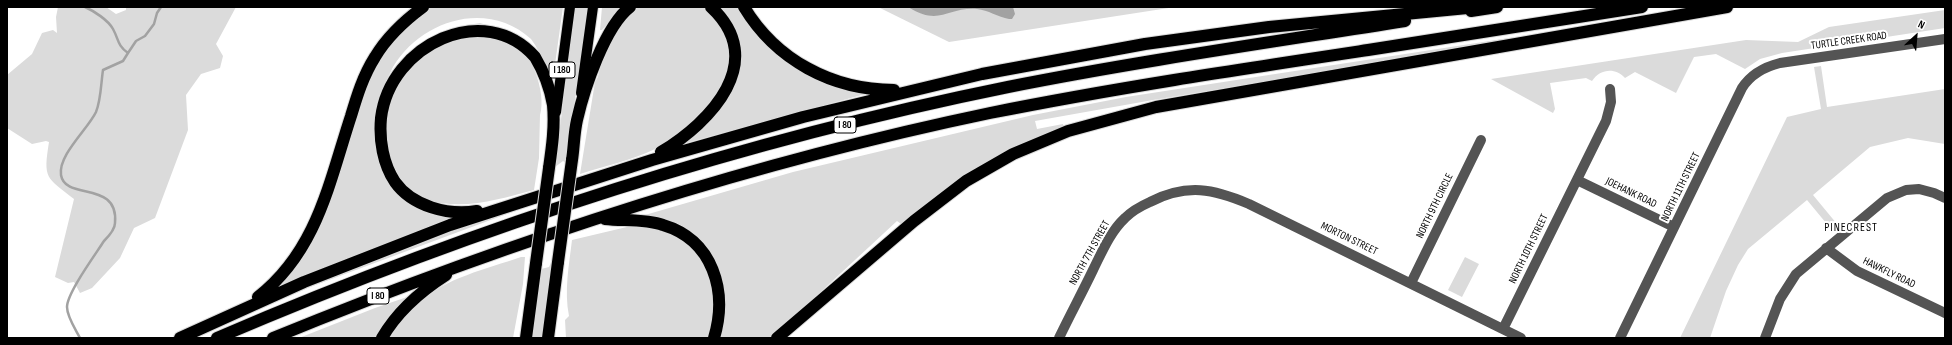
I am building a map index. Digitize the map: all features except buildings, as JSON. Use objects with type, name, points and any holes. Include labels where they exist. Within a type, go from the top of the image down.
[{"type":"highway","points":[[229,314],[263,293],[285,272],[297,257],[314,226],[367,71],[386,41],[422,7]]},
{"type":"highway","points":[[577,120],[592,74],[612,26],[630,7]]},
{"type":"highway","points":[[638,164],[660,153],[690,133],[713,109],[729,84],[735,66],[734,46],[728,27],[711,7]]},
{"type":"highway","points":[[744,7],[760,30],[772,43],[788,56],[818,74],[846,84],[865,88],[910,90]]},
{"type":"highway","points":[[180,338],[229,314],[367,256],[502,207],[638,164],[796,119],[910,90],[994,71],[1145,44],[1269,28],[1478,7]]},
{"type":"highway","name":"I 80","points":[[217,338],[349,283],[516,222],[652,178],[816,132],[953,99],[1082,73],[1497,7]]},
{"type":"highway","name":"I 80","points":[[273,338],[351,306],[484,256],[683,191],[839,149],[988,114],[1180,78],[1642,7]]},
{"type":"highway","points":[[777,338],[862,264],[949,193],[1013,154],[1068,131],[1156,107],[1727,7]]},
{"type":"highway","points":[[502,207],[469,213],[437,209],[416,201],[406,194],[392,177],[383,153],[381,124],[386,96],[401,65],[425,40],[452,24],[475,20],[492,22],[507,28],[524,42],[540,65],[546,77],[553,104],[554,133]]},
{"type":"highway","name":"I 180","points":[[548,338],[577,120]]},
{"type":"highway","name":"I 180","points":[[526,338],[554,133]]},
{"type":"highway","points":[[600,219],[662,224],[686,235],[700,248],[707,257],[716,283],[719,314],[714,338]]},
{"type":"highway","points":[[382,338],[396,318],[423,291],[454,270],[484,256]]},
{"type":"highway","points":[[552,304],[556,338]]},
{"type":"highway","points":[[522,338],[530,306]]},
{"type":"main road","name":"I 180","points":[[554,133],[570,7]]},
{"type":"main road","name":"I 180","points":[[577,120],[593,7]]},
{"type":"street","name":"TURTLE CREEK ROAD","points":[[1780,63],[1945,39]]},
{"type":"street","name":"NORTH 11TH STREET","points":[[1620,338],[1742,88],[1758,71],[1780,63]]},
{"type":"street","name":"NORTH 10TH STREET","points":[[1503,329],[1606,121],[1611,102],[1610,89]]},
{"type":"street","name":"NORTH 9TH CIRCLE","points":[[1411,283],[1481,140]]},
{"type":"street","name":"JOEHANK ROAD","points":[[1577,180],[1674,227]]},
{"type":"street","name":"MORTON STREET","points":[[1160,197],[1194,189],[1211,190],[1229,195],[1521,338]]},
{"type":"street","points":[[1765,338],[1780,299],[1788,285],[1805,266],[1886,198],[1910,189],[1928,191],[1945,198]]},
{"type":"street","name":"NORTH 7TH STREET","points":[[1059,338],[1113,233],[1124,218],[1137,208],[1160,197]]},
{"type":"street","name":"HAWKFLY ROAD","points":[[1826,248],[1857,271],[1945,314]]},
{"type":"shaded area","points":[[58,7],[106,7],[116,14],[126,10],[126,7],[236,7],[216,44],[223,56],[220,68],[201,74],[186,95],[188,130],[155,218],[134,228],[120,258],[92,288],[80,293],[74,282],[68,283],[55,277],[74,199],[57,186],[49,176],[46,163],[49,142],[46,141],[32,144],[7,128],[7,75],[32,54],[42,33],[53,30],[57,33],[56,17]]},
{"type":"shaded area","points":[[426,7],[563,7],[551,93],[544,65],[535,45],[531,39],[514,27],[495,20],[476,18],[457,20],[438,27],[421,37],[405,50],[388,77],[378,109],[378,123],[391,183],[454,217],[269,291],[291,266],[377,57]]},
{"type":"shaded area","points":[[575,7],[588,7],[566,163],[563,161],[555,167]]},
{"type":"shaded area","points":[[602,7],[623,7],[602,30],[600,30]]},
{"type":"shaded area","points":[[638,7],[706,8],[722,28],[729,48],[728,68],[721,88],[708,106],[693,123],[674,137],[646,153],[628,160],[580,174],[595,82],[599,74],[602,58],[616,30],[626,17]]},
{"type":"shaded area","points":[[718,7],[742,7],[774,47],[869,93],[686,143],[685,141],[698,132],[721,109],[735,80],[739,64],[739,48],[734,28]]},
{"type":"shaded area","points":[[878,7],[1175,7],[949,42]]},
{"type":"shaded area","points":[[908,7],[1013,7],[1015,14],[1012,19],[1009,19],[977,9],[967,9],[936,16],[919,13]]},
{"type":"shaded area","points":[[1945,10],[1945,28],[1782,53],[1760,59],[1745,69],[1716,54],[1694,57],[1676,93],[1635,72],[1625,78],[1617,72],[1608,71],[1599,74],[1592,81],[1586,78],[1550,83],[1555,109],[1553,113],[1491,79],[1746,40],[1798,42],[1829,27]]},
{"type":"shaded area","points":[[480,23],[501,30],[519,42],[531,61],[539,84],[542,106],[540,115],[539,158],[534,190],[476,203],[441,203],[426,199],[413,191],[403,181],[395,169],[390,156],[387,141],[390,100],[396,82],[441,35],[453,29]]},
{"type":"shaded area","points":[[1574,28],[1575,30],[1035,121],[1037,129],[1063,124],[1064,128],[942,193],[901,224],[897,221],[771,338],[720,338],[724,322],[724,288],[714,257],[705,244],[693,233],[674,222],[645,215],[793,172],[1033,115],[1126,97]]},
{"type":"shaded area","points":[[1821,66],[1827,107],[1945,89],[1945,144],[1908,138],[1870,147],[1813,195],[1837,224],[1831,229],[1807,200],[1748,249],[1738,265],[1726,291],[1710,338],[1680,338],[1787,117],[1821,109],[1814,67]]},
{"type":"shaded area","points":[[531,205],[310,287],[232,320],[284,295],[428,237]]},
{"type":"shaded area","points":[[631,226],[646,227],[681,235],[706,264],[714,300],[712,323],[708,338],[566,338],[565,320],[569,316],[567,297],[572,240]]},
{"type":"shaded area","points":[[525,257],[523,284],[513,338],[387,338],[417,303],[428,294],[467,275]]},
{"type":"shaded area","points":[[1465,257],[1479,264],[1462,297],[1448,290]]},
{"type":"shaded area","points":[[551,263],[553,263],[543,338],[531,338],[541,269],[549,267]]},
{"type":"shaded area","points":[[410,296],[376,338],[299,338],[375,308]]},
{"type":"waterway","points":[[80,338],[68,315],[68,301],[82,274],[114,228],[114,210],[109,201],[101,196],[72,187],[65,183],[61,175],[61,167],[74,142],[96,112],[100,97],[103,70],[123,61],[128,53],[120,45],[108,22],[85,7]]},
{"type":"waterway","points":[[128,53],[136,41],[145,36],[154,24],[157,13],[161,7]]},
{"type":"district","name":"PINECREST","points":[[1851,228]]}]
